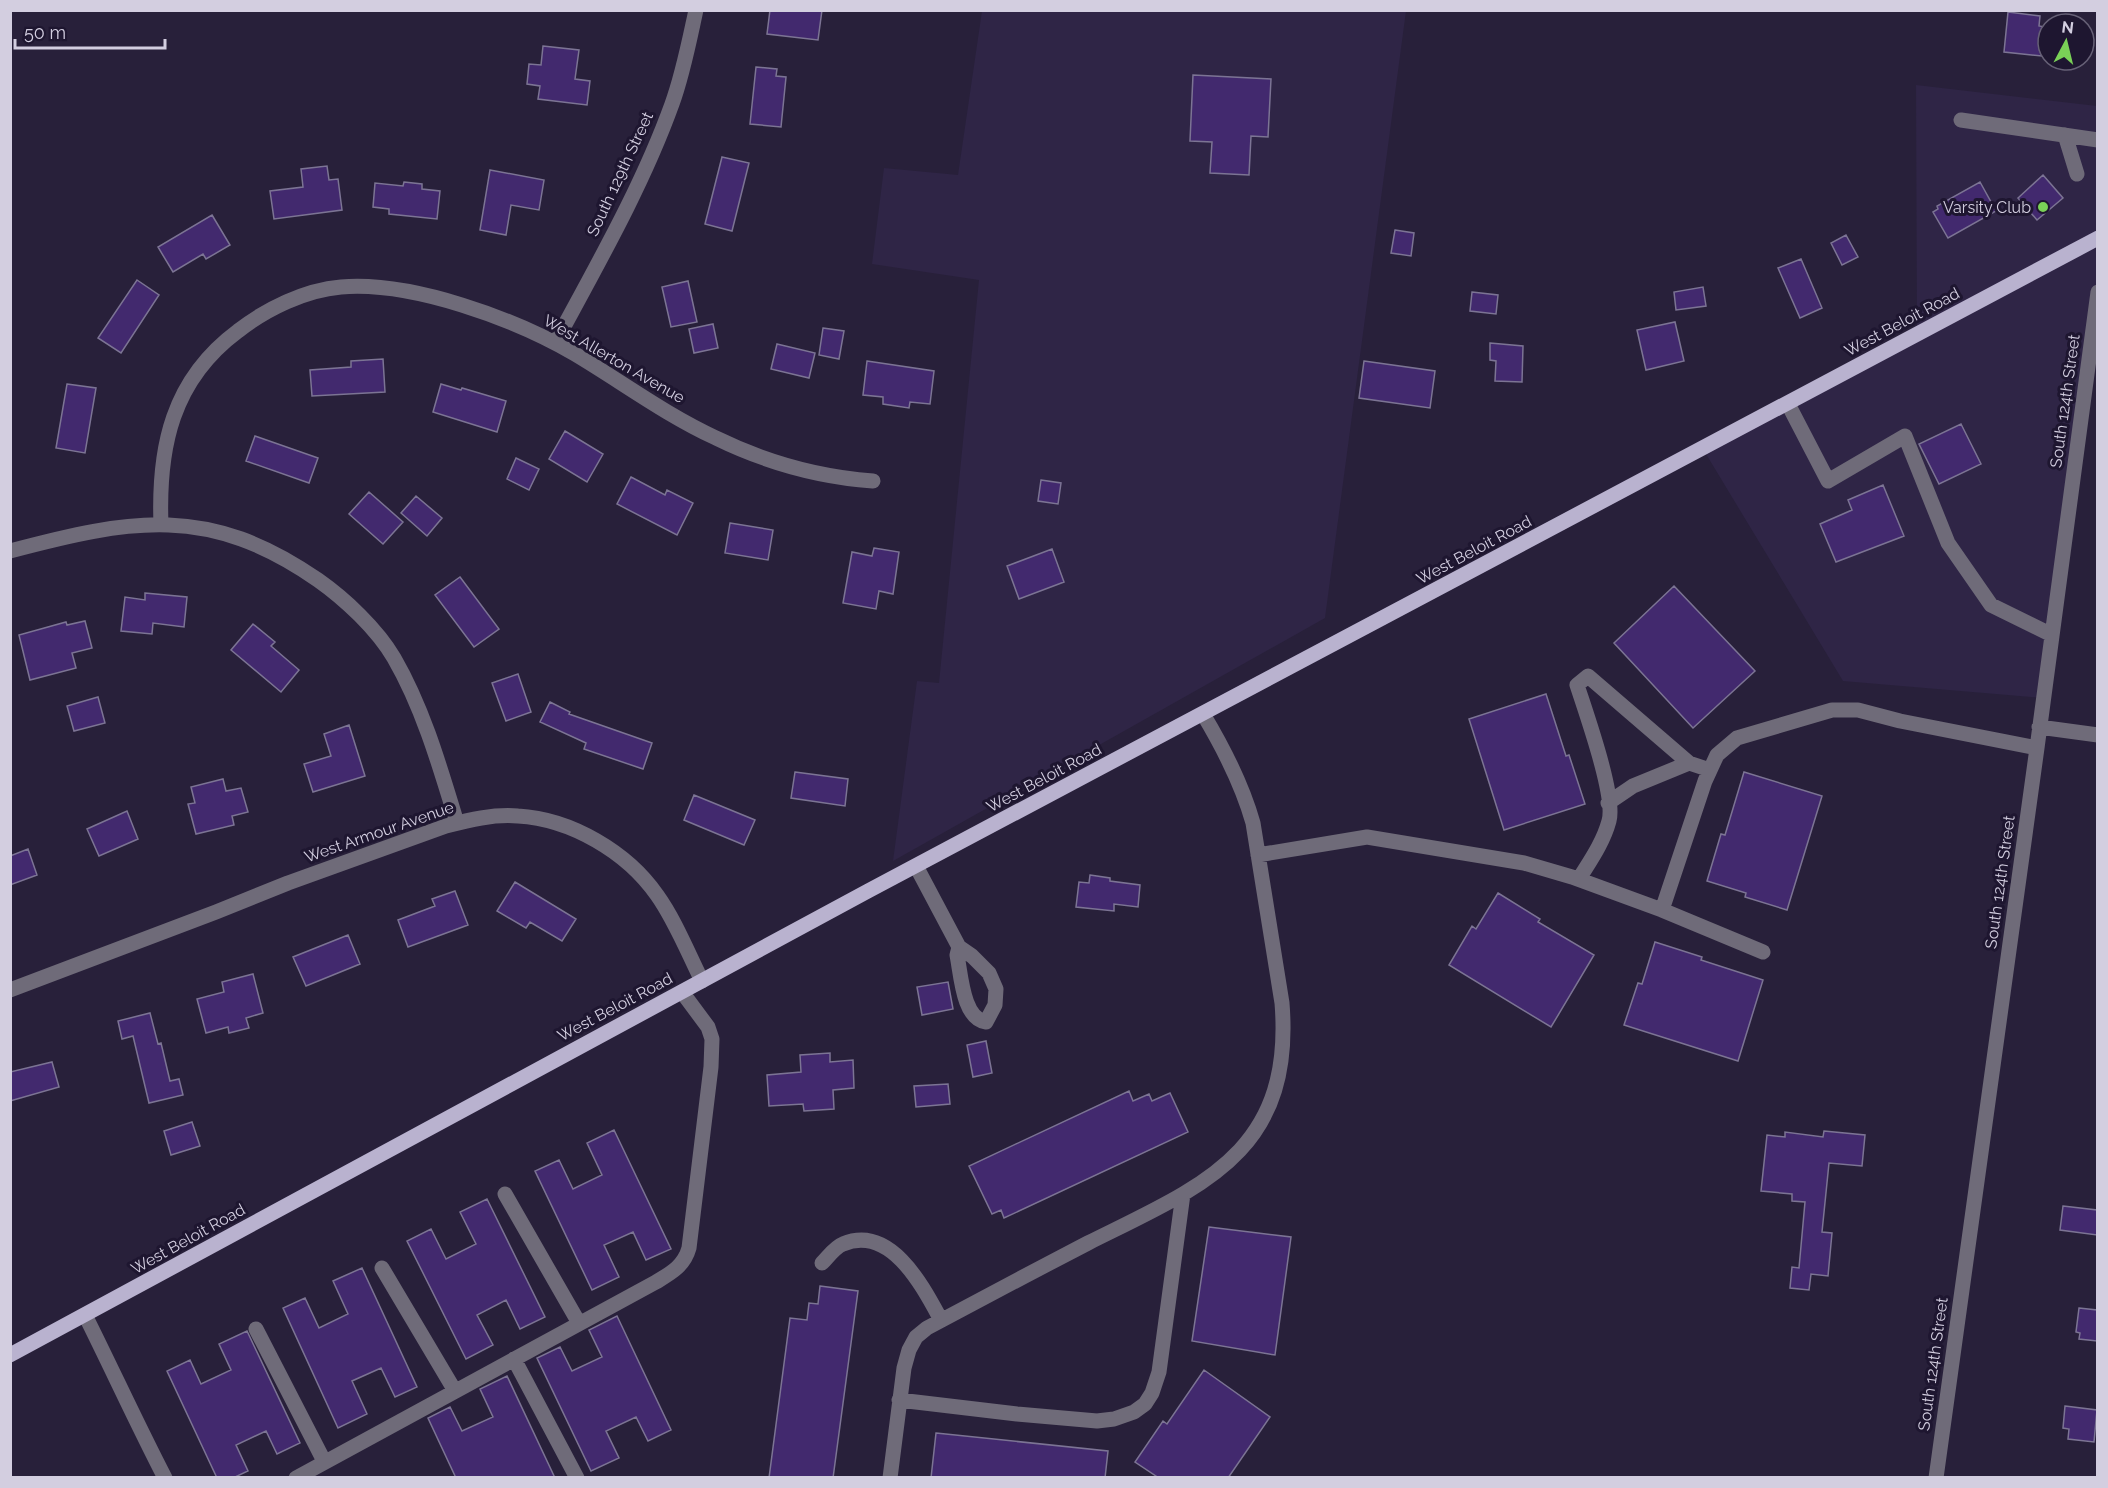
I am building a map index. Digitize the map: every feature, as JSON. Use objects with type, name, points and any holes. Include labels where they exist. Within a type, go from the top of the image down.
[{"type":"main road","name":"West Beloit Road","points":[[10,1355],[916,866],[2097,238]]},
{"type":"street","name":"South 129th Street","points":[[555,343],[605,249],[654,149],[680,80],[696,10]]},
{"type":"street","points":[[1961,120],[2097,140]]},
{"type":"street","points":[[2065,135],[2077,174]]},
{"type":"street","name":"West Allerton Avenue","points":[[160,525],[164,454],[181,396],[206,360],[226,340],[269,310],[327,289],[355,287],[380,288],[420,295],[472,308],[505,320],[555,343],[714,438],[760,457],[804,470],[873,481]]},
{"type":"street","name":"South 124th Street","points":[[1935,1478],[2052,635],[2091,385],[2097,292]]},
{"type":"street","points":[[1788,404],[1827,481],[1905,436],[1948,543],[1991,605],[2052,635]]},
{"type":"street","points":[[10,551],[79,533],[124,526],[160,525],[208,529],[258,544],[295,564],[352,608],[383,642],[405,679],[421,717],[457,823]]},
{"type":"street","points":[[1579,879],[1599,847],[1610,819],[1605,778],[1577,685],[1588,676],[1689,763],[1710,770]]},
{"type":"street","points":[[1662,910],[1705,781],[1717,755],[1737,738],[1832,710],[1858,710],[1900,721],[2037,748]]},
{"type":"street","points":[[890,1478],[899,1400],[909,1350],[916,1337],[941,1320],[1183,1194],[1214,1174],[1237,1154],[1255,1132],[1269,1106],[1278,1077],[1283,1049],[1282,1004],[1258,855],[1246,798],[1234,768],[1203,714]]},
{"type":"street","points":[[2039,727],[2097,735]]},
{"type":"street","points":[[1608,803],[1633,786],[1689,763]]},
{"type":"street","name":"West Armour Avenue","points":[[10,990],[206,917],[288,883],[457,823],[472,819],[520,816],[557,823],[603,844],[630,864],[644,877],[659,897],[702,981]]},
{"type":"street","points":[[1258,855],[1366,837],[1524,863],[1579,879],[1763,952]]},
{"type":"street","points":[[916,866],[959,947]]},
{"type":"street","points":[[296,1478],[672,1272],[686,1257],[707,1101],[712,1039],[708,1028],[682,992]]},
{"type":"street","points":[[505,1194],[579,1323]]},
{"type":"street","points":[[899,1400],[1097,1421],[1114,1419],[1134,1412],[1145,1404],[1152,1393],[1159,1372],[1183,1194]]},
{"type":"street","points":[[822,1263],[841,1245],[857,1241],[874,1242],[900,1257],[919,1280],[941,1320]]},
{"type":"street","points":[[382,1268],[455,1391]]},
{"type":"street","points":[[85,1315],[116,1376],[132,1416],[165,1478]]},
{"type":"street","points":[[256,1329],[324,1461]]},
{"type":"street","points":[[514,1359],[577,1478]]},
{"type":"shaded area","points":[[982,11],[1406,11],[1325,618],[893,861],[917,681],[939,683],[979,280],[872,264],[884,168],[958,175]]},
{"type":"shaded area","points":[[1916,85],[2097,106],[2097,292],[2043,698],[1843,681],[1703,449],[1917,334]]},
{"type":"building","points":[[770,10],[822,10],[818,40],[767,34]]},
{"type":"building","points":[[2008,12],[2036,16],[2036,55],[2004,52]]},
{"type":"building","points":[[543,46],[579,50],[575,79],[590,81],[587,105],[538,99],[540,86],[527,84],[529,64],[541,65]]},
{"type":"building","points":[[756,67],[777,69],[776,76],[786,77],[781,127],[750,124]]},
{"type":"building","points":[[1193,75],[1271,79],[1268,137],[1251,136],[1249,175],[1210,173],[1212,142],[1190,141]]},
{"type":"building","points":[[722,157],[749,163],[732,231],[705,224]]},
{"type":"building","points":[[327,166],[329,180],[338,179],[342,210],[274,219],[270,191],[303,187],[301,169]]},
{"type":"building","points":[[490,170],[544,180],[539,210],[511,205],[506,235],[480,230]]},
{"type":"building","points":[[2043,175],[2063,198],[2037,220],[2018,198]]},
{"type":"building","points":[[404,182],[422,184],[422,189],[440,191],[437,219],[389,214],[389,209],[373,207],[375,183],[403,186]]},
{"type":"building","points":[[1980,182],[1996,211],[1948,238],[1933,212],[1938,209],[1937,206]]},
{"type":"building","points":[[212,215],[230,245],[206,259],[203,254],[173,272],[158,247]]},
{"type":"building","points":[[1395,230],[1414,233],[1411,256],[1391,253]]},
{"type":"building","points":[[1846,235],[1858,257],[1842,265],[1831,243]]},
{"type":"building","points":[[1801,259],[1822,308],[1800,318],[1778,268]]},
{"type":"building","points":[[137,280],[159,295],[121,353],[98,338]]},
{"type":"building","points":[[688,281],[697,322],[671,327],[662,287]]},
{"type":"building","points":[[1703,287],[1706,306],[1676,310],[1674,292]]},
{"type":"building","points":[[1472,292],[1498,295],[1496,314],[1470,311]]},
{"type":"building","points":[[1675,322],[1684,361],[1646,370],[1637,330]]},
{"type":"building","points":[[713,324],[718,348],[694,353],[689,329]]},
{"type":"building","points":[[823,328],[844,331],[839,359],[819,355]]},
{"type":"building","points":[[1490,343],[1523,346],[1522,382],[1495,381],[1496,361],[1490,360]]},
{"type":"building","points":[[777,344],[815,353],[809,378],[771,369]]},
{"type":"building","points":[[383,359],[385,392],[312,396],[310,370],[351,367],[351,361]]},
{"type":"building","points":[[867,361],[934,371],[930,404],[910,402],[909,408],[883,404],[883,397],[863,395]]},
{"type":"building","points":[[1364,361],[1435,371],[1430,408],[1359,398]]},
{"type":"building","points":[[67,384],[96,388],[85,453],[56,448]]},
{"type":"building","points":[[441,384],[506,401],[497,432],[433,412]]},
{"type":"building","points":[[1961,424],[1981,464],[1939,484],[1919,444]]},
{"type":"building","points":[[565,431],[603,454],[587,482],[549,459]]},
{"type":"building","points":[[255,436],[318,458],[309,483],[246,461]]},
{"type":"building","points":[[516,458],[539,469],[529,490],[507,479]]},
{"type":"building","points":[[631,477],[665,495],[667,490],[693,503],[677,535],[617,504]]},
{"type":"building","points":[[1041,480],[1061,483],[1058,504],[1038,501]]},
{"type":"building","points":[[1883,485],[1904,536],[1836,562],[1820,524],[1852,510],[1848,500]]},
{"type":"building","points":[[369,492],[403,522],[383,544],[349,514]]},
{"type":"building","points":[[416,496],[442,518],[427,536],[401,513]]},
{"type":"building","points":[[730,523],[773,530],[768,560],[725,553]]},
{"type":"building","points":[[874,548],[899,552],[893,594],[879,591],[876,609],[843,603],[852,552],[872,556]]},
{"type":"building","points":[[1052,549],[1064,582],[1019,599],[1007,566]]},
{"type":"building","points":[[460,577],[499,629],[474,647],[435,595]]},
{"type":"building","points":[[1674,586],[1755,671],[1693,728],[1614,643]]},
{"type":"building","points":[[145,593],[187,597],[184,627],[153,623],[152,634],[121,631],[125,597],[145,600]]},
{"type":"building","points":[[85,621],[92,648],[72,653],[76,668],[30,680],[19,635],[66,622],[67,625]]},
{"type":"building","points":[[253,624],[275,642],[271,646],[299,670],[281,692],[231,650]]},
{"type":"building","points":[[518,674],[531,712],[506,721],[492,683]]},
{"type":"building","points":[[1546,694],[1566,756],[1569,755],[1585,804],[1504,830],[1469,719]]},
{"type":"building","points":[[98,697],[105,723],[74,731],[67,706]]},
{"type":"building","points":[[550,702],[570,712],[569,714],[652,743],[643,769],[584,749],[586,743],[540,722]]},
{"type":"building","points":[[349,725],[365,776],[313,792],[304,764],[331,756],[324,734]]},
{"type":"building","points":[[795,772],[848,779],[845,806],[791,798]]},
{"type":"building","points":[[1744,772],[1822,796],[1787,910],[1745,897],[1746,893],[1707,881],[1721,834],[1725,835]]},
{"type":"building","points":[[223,779],[226,791],[241,788],[248,812],[232,816],[234,825],[196,834],[188,804],[195,803],[191,787]]},
{"type":"building","points":[[694,795],[755,820],[744,845],[684,820]]},
{"type":"building","points":[[127,811],[138,839],[99,856],[87,829]]},
{"type":"building","points":[[28,849],[37,875],[10,885],[10,856]]},
{"type":"building","points":[[1090,875],[1110,878],[1110,881],[1140,885],[1138,907],[1114,904],[1114,911],[1076,907],[1079,882],[1089,883]]},
{"type":"building","points":[[515,882],[576,919],[562,941],[530,922],[526,928],[497,911]]},
{"type":"building","points":[[455,891],[468,925],[408,947],[398,920],[435,906],[432,899]]},
{"type":"building","points":[[1498,893],[1540,919],[1538,922],[1594,955],[1551,1027],[1449,965],[1472,926],[1476,929]]},
{"type":"building","points":[[348,935],[360,964],[306,986],[293,957]]},
{"type":"building","points":[[1655,942],[1763,980],[1738,1061],[1624,1025],[1638,983],[1642,984]]},
{"type":"building","points":[[253,974],[263,1013],[246,1018],[249,1028],[229,1033],[228,1027],[206,1033],[197,999],[224,992],[222,982]]},
{"type":"building","points":[[948,982],[953,1009],[922,1015],[917,987]]},
{"type":"building","points":[[150,1013],[158,1044],[161,1043],[170,1081],[179,1079],[183,1095],[149,1103],[133,1036],[122,1039],[118,1021]]},
{"type":"building","points":[[986,1041],[992,1073],[973,1077],[967,1045]]},
{"type":"building","points":[[830,1053],[830,1062],[853,1060],[854,1088],[833,1090],[834,1109],[804,1111],[803,1104],[769,1106],[767,1075],[801,1072],[800,1055]]},
{"type":"building","points":[[52,1062],[59,1087],[10,1101],[10,1072]]},
{"type":"building","points":[[948,1084],[950,1104],[916,1107],[914,1086]]},
{"type":"building","points":[[1129,1091],[1133,1101],[1149,1094],[1152,1101],[1170,1093],[1188,1132],[1004,1218],[1001,1210],[992,1214],[969,1166]]},
{"type":"building","points":[[192,1122],[200,1146],[171,1155],[164,1131]]},
{"type":"building","points":[[614,1130],[671,1249],[646,1260],[633,1232],[604,1245],[619,1277],[592,1290],[535,1171],[559,1160],[573,1189],[602,1175],[587,1143]]},
{"type":"building","points":[[1824,1131],[1865,1135],[1862,1166],[1829,1163],[1822,1232],[1832,1233],[1828,1276],[1811,1274],[1809,1290],[1790,1288],[1792,1267],[1799,1268],[1805,1202],[1792,1201],[1792,1194],[1761,1191],[1767,1135],[1785,1137],[1785,1132],[1823,1137]]},
{"type":"building","points":[[487,1199],[545,1317],[520,1329],[506,1300],[477,1315],[493,1345],[466,1359],[407,1241],[431,1229],[446,1259],[476,1244],[460,1212]]},
{"type":"building","points":[[2063,1206],[2097,1210],[2097,1235],[2060,1230]]},
{"type":"building","points":[[1209,1227],[1291,1237],[1275,1355],[1192,1341]]},
{"type":"building","points":[[362,1268],[417,1387],[395,1397],[381,1368],[352,1381],[367,1414],[338,1428],[283,1308],[305,1298],[319,1328],[348,1314],[333,1281]]},
{"type":"building","points":[[820,1286],[858,1291],[833,1478],[769,1478],[790,1318],[807,1320],[809,1303],[818,1304]]},
{"type":"building","points":[[2079,1308],[2097,1310],[2097,1341],[2079,1339],[2080,1333],[2076,1332]]},
{"type":"building","points":[[617,1316],[671,1430],[648,1441],[636,1417],[606,1431],[619,1458],[591,1471],[537,1358],[560,1347],[572,1371],[602,1357],[589,1330]]},
{"type":"building","points":[[247,1331],[300,1443],[277,1454],[266,1431],[236,1445],[248,1471],[233,1478],[217,1478],[167,1371],[190,1360],[201,1384],[231,1370],[219,1344]]},
{"type":"building","points":[[1204,1370],[1270,1417],[1228,1478],[1159,1478],[1135,1462],[1163,1421],[1167,1424]]},
{"type":"building","points":[[507,1376],[555,1478],[456,1478],[428,1418],[450,1407],[462,1431],[493,1417],[480,1389]]},
{"type":"building","points":[[2065,1406],[2097,1410],[2094,1442],[2068,1439],[2069,1429],[2063,1428]]},
{"type":"building","points":[[936,1433],[1108,1451],[1105,1478],[931,1478]]},
{"type":"place","name":"Varsity Club","points":[[2043,207]]}]
